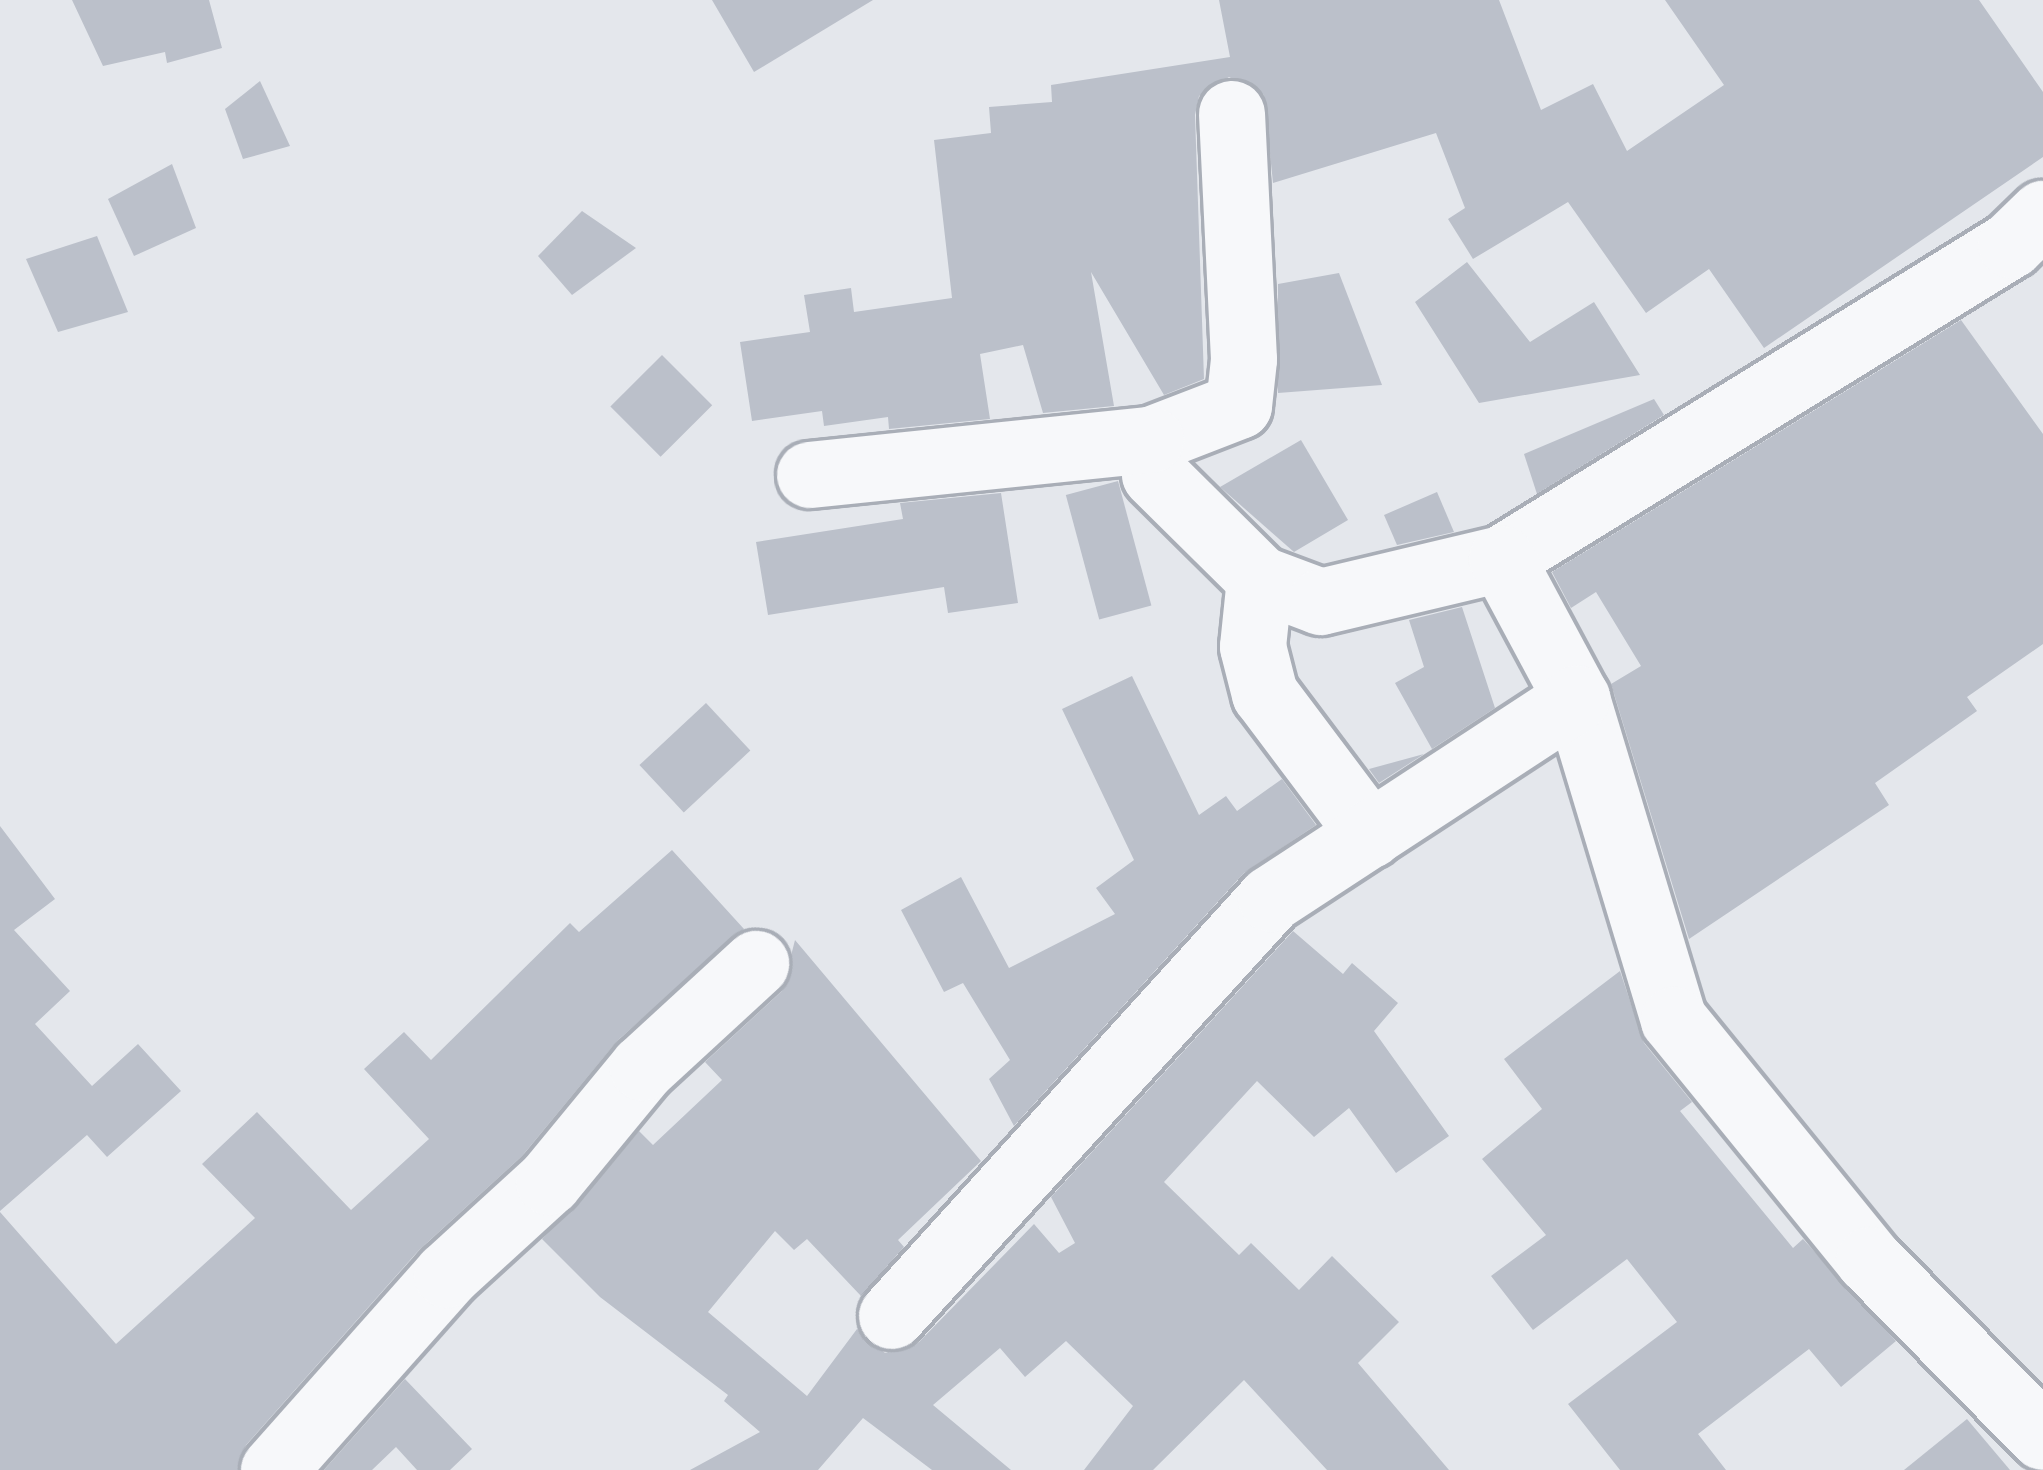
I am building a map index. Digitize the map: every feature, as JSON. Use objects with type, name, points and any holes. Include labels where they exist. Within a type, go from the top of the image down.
[{"type":"street","points":[[810,475],[1151,440],[1239,406],[1244,360],[1232,114]]},
{"type":"street","points":[[1151,440],[1155,475],[1260,579],[1321,602],[1502,559],[2011,245],[2043,214]]},
{"type":"street","points":[[1502,559],[1577,699],[1674,1020],[1869,1260],[2043,1437]]},
{"type":"street","points":[[1260,579],[1253,647],[1265,694],[1372,835]]},
{"type":"street","points":[[892,1316],[1271,899],[1577,699]]},
{"type":"street","points":[[274,1470],[447,1275],[549,1182],[643,1067],[756,964]]},
{"type":"building","points":[[72,0],[209,0],[222,48],[167,63],[165,52],[103,66]]},
{"type":"building","points":[[712,0],[873,0],[754,72]]},
{"type":"building","points":[[1219,0],[1499,0],[1541,110],[1593,84],[1627,151],[1724,85],[1665,0],[1979,0],[2043,92],[2043,157],[1764,348],[1709,269],[1646,313],[1568,202],[1473,259],[1448,219],[1465,208],[1436,133],[1273,183],[1264,95],[1229,77],[1199,96],[1195,115],[1204,379],[1164,395],[1091,272],[1114,406],[1043,413],[1023,345],[980,354],[990,419],[889,429],[888,417],[824,426],[822,411],[752,421],[740,342],[810,332],[804,295],[851,288],[854,312],[952,298],[934,140],[991,133],[989,107],[1052,102],[1051,85],[1230,57]]},
{"type":"building","points":[[260,81],[290,146],[243,159],[225,109]]},
{"type":"building","points":[[172,164],[196,228],[134,256],[108,199]]},
{"type":"building","points":[[582,211],[636,248],[572,295],[538,256]]},
{"type":"building","points":[[97,236],[128,312],[58,332],[26,259]]},
{"type":"building","points":[[1467,262],[1530,342],[1594,302],[1640,375],[1479,403],[1415,302]]},
{"type":"building","points":[[1339,273],[1382,385],[1278,393],[1278,284]]},
{"type":"building","points":[[1961,320],[2043,434],[2043,644],[1967,697],[1977,711],[1875,783],[1889,805],[1689,939],[1611,684],[1641,666],[1596,592],[1571,608],[1552,572]]},
{"type":"building","points":[[662,355],[712,405],[661,457],[610,407]]},
{"type":"building","points":[[1654,399],[1664,415],[1537,494],[1524,454]]},
{"type":"building","points":[[1301,440],[1348,520],[1294,552],[1220,487]]},
{"type":"building","points":[[1118,481],[1151,606],[1099,620],[1066,495]]},
{"type":"building","points":[[1437,492],[1454,532],[1397,545],[1384,515]]},
{"type":"building","points":[[1001,493],[1018,603],[948,613],[944,587],[768,615],[756,542],[903,519],[900,503]]},
{"type":"building","points":[[1462,607],[1495,708],[1432,749],[1395,683],[1424,667],[1409,620]]},
{"type":"building","points":[[1132,676],[1199,815],[1226,796],[1237,811],[1282,779],[1316,825],[1244,873],[1014,1126],[989,1079],[1010,1060],[963,983],[944,992],[901,910],[961,877],[1009,968],[1115,914],[1096,888],[1134,860],[1062,709]]},
{"type":"building","points":[[706,703],[750,751],[684,813],[639,765]]},
{"type":"building","points":[[1424,754],[1379,783],[1369,769]]},
{"type":"building","points":[[0,826],[55,899],[14,930],[70,991],[35,1024],[92,1086],[138,1044],[181,1091],[107,1157],[87,1135],[0,1211]]},
{"type":"building","points":[[672,850],[744,929],[618,1040],[522,1156],[419,1250],[246,1445],[238,1470],[0,1470],[0,1212],[116,1344],[255,1218],[202,1164],[257,1112],[351,1210],[429,1139],[364,1069],[404,1032],[431,1060],[570,923],[579,932]]},
{"type":"building","points":[[1293,931],[1343,974],[1352,963],[1398,1003],[1374,1031],[1449,1136],[1396,1173],[1349,1108],[1314,1137],[1257,1081],[1164,1182],[1239,1255],[1251,1243],[1299,1290],[1332,1256],[1399,1322],[1358,1363],[1449,1470],[1327,1470],[1244,1380],[1153,1470],[1084,1470],[1133,1406],[1066,1341],[1025,1377],[1000,1348],[933,1405],[1011,1470],[932,1470],[863,1418],[818,1470],[690,1470],[760,1432],[724,1401],[728,1395],[600,1297],[542,1239],[639,1131],[653,1145],[722,1080],[705,1062],[782,991],[795,940],[981,1161],[898,1240],[904,1247],[861,1296],[807,1239],[794,1250],[775,1231],[708,1312],[807,1396],[857,1329],[885,1353],[919,1342],[1034,1224],[1059,1253],[1075,1243],[1051,1197]]},
{"type":"building","points":[[1620,971],[1644,1043],[1692,1102],[1680,1111],[1793,1248],[1803,1239],[1896,1341],[1841,1387],[1809,1349],[1698,1434],[1726,1470],[1620,1470],[1568,1404],[1677,1322],[1627,1259],[1533,1330],[1491,1276],[1546,1235],[1482,1159],[1542,1109],[1504,1059]]},
{"type":"building","points":[[405,1379],[472,1449],[450,1470],[417,1470],[396,1447],[372,1470],[324,1470]]},
{"type":"building","points":[[1967,1419],[2010,1470],[1904,1470]]}]
